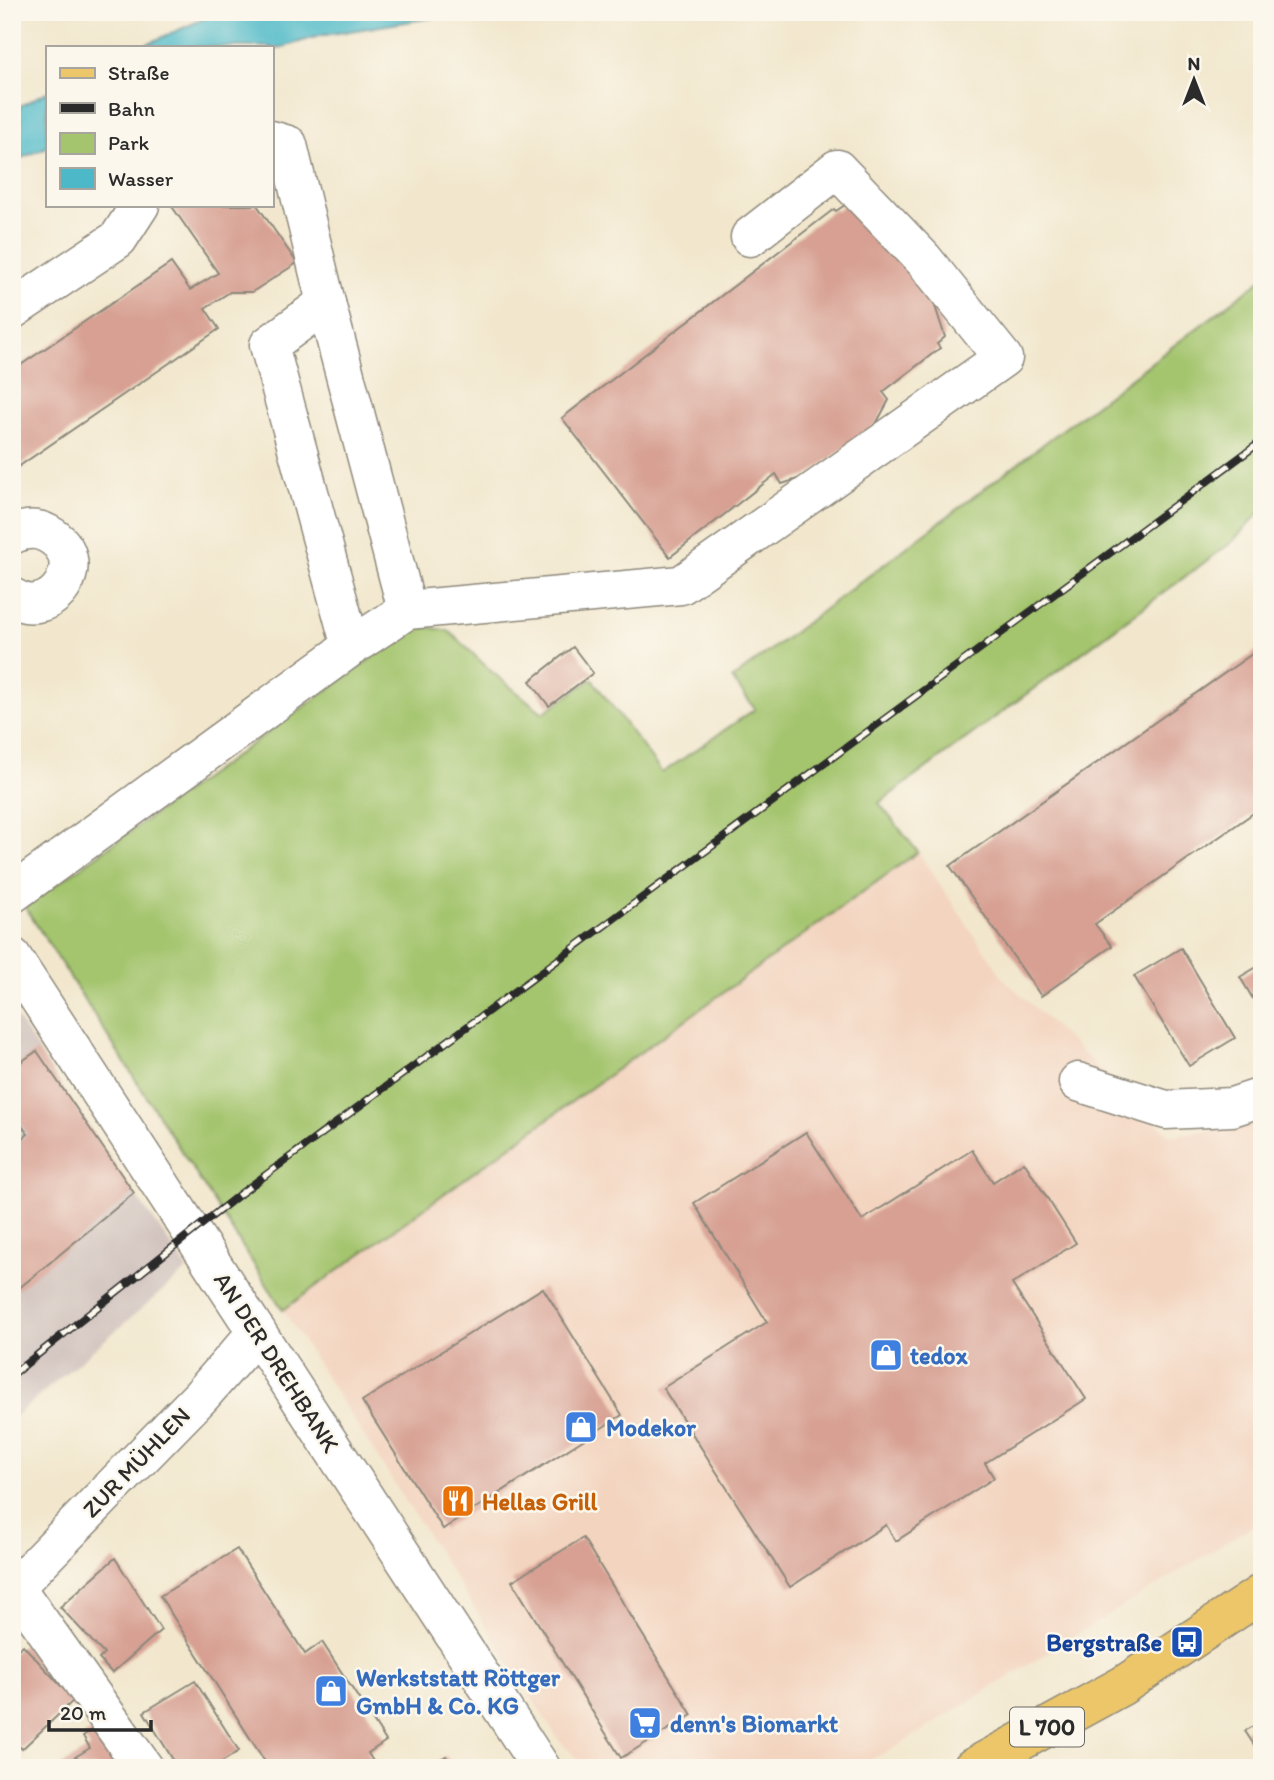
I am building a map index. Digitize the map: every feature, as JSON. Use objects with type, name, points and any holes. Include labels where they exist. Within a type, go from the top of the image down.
[{"type":"main road","name":"L 700","points":[[972,1768],[1122,1686],[1262,1592]]},
{"type":"street","points":[[273,141],[288,145],[326,303],[407,610]]},
{"type":"street","points":[[12,894],[351,647],[407,610],[681,585],[1003,358],[924,260],[837,169],[750,237]]},
{"type":"street","points":[[12,310],[118,239],[139,206]]},
{"type":"street","points":[[326,303],[269,345],[351,647]]},
{"type":"street","points":[[12,535],[23,530],[42,530],[50,534],[64,547],[69,567],[66,581],[55,596],[33,603],[12,597]]},
{"type":"street","name":"AN DER DREHBANK","points":[[12,957],[541,1768]]},
{"type":"street","points":[[1078,1082],[1167,1110],[1232,1107],[1262,1097]]},
{"type":"street","name":"ZUR MÜHLEN","points":[[13,1589],[201,1396],[257,1332]]},
{"type":"street","points":[[13,1589],[144,1768]]},
{"type":"shaded area","points":[[918,852],[1004,979],[1171,1136],[1262,1122],[1262,1520],[891,1750],[852,1768],[586,1768],[558,1739],[283,1310]]},
{"type":"shaded area","points":[[12,1010],[92,1133],[188,1269],[12,1419]]},
{"type":"green space","points":[[1262,279],[1262,510],[1232,542],[879,803],[918,852],[283,1310],[25,907],[411,630],[428,627],[449,631],[492,672],[543,713],[592,679],[662,773],[755,709],[732,679]]},
{"type":"water","points":[[219,12],[468,12],[319,36],[273,50],[273,46],[142,46]]},
{"type":"water","points":[[46,93],[46,147],[12,162],[12,110]]},
{"type":"building","points":[[845,205],[868,220],[934,303],[945,337],[937,344],[940,348],[883,392],[889,400],[876,424],[807,476],[782,484],[776,474],[670,557],[562,418],[834,209],[836,211]]},
{"type":"building","points":[[172,206],[258,206],[297,263],[252,292],[230,292],[205,308],[219,329],[12,471],[12,371],[171,263],[190,290],[218,273]]},
{"type":"building","points":[[573,647],[593,673],[549,706],[530,681]]},
{"type":"building","points":[[1262,647],[1262,807],[1095,924],[1112,946],[1041,996],[950,866]]},
{"type":"building","points":[[1181,948],[1235,1038],[1189,1066],[1134,976]]},
{"type":"building","points":[[1262,964],[1262,1014],[1240,977]]},
{"type":"building","points":[[37,1051],[134,1193],[12,1294],[12,1138],[17,1143],[28,1134],[12,1113],[12,1068]]},
{"type":"building","name":"tedox","points":[[806,1132],[862,1220],[972,1150],[993,1182],[1024,1162],[1076,1243],[1012,1284],[1086,1399],[985,1463],[994,1478],[896,1541],[886,1525],[790,1587],[663,1388],[767,1322],[694,1203]]},
{"type":"building","points":[[543,1288],[622,1415],[443,1529],[362,1401]]},
{"type":"building","points":[[583,1538],[692,1715],[621,1758],[512,1581]]},
{"type":"building","points":[[237,1549],[305,1654],[322,1642],[386,1741],[368,1753],[377,1768],[269,1768],[160,1596]]},
{"type":"building","points":[[115,1558],[161,1630],[112,1673],[99,1659],[104,1654],[60,1607]]},
{"type":"building","points":[[23,1645],[74,1700],[22,1749],[12,1739],[12,1654]]},
{"type":"building","points":[[195,1681],[239,1751],[212,1768],[178,1768],[144,1712]]},
{"type":"building","points":[[1262,1721],[1262,1757],[1245,1731]]},
{"type":"building","points":[[95,1728],[118,1763],[110,1768],[57,1768],[90,1748],[83,1736]]},
{"type":"building","points":[[446,1756],[453,1768],[428,1768]]},
{"type":"railway","points":[[12,1375],[240,1194],[1262,441]]},
{"type":"place","name":"tedox","points":[[886,1355]]},
{"type":"place","name":"Modekor","points":[[581,1427]]},
{"type":"place","name":"Hellas Grill","points":[[458,1501]]},
{"type":"place","name":"Bergstraße","points":[[1187,1642]]},
{"type":"place","name":"Werkststatt Röttger GmbH & Co. KG","points":[[331,1691]]},
{"type":"place","name":"denn's Biomarkt","points":[[645,1723]]}]
